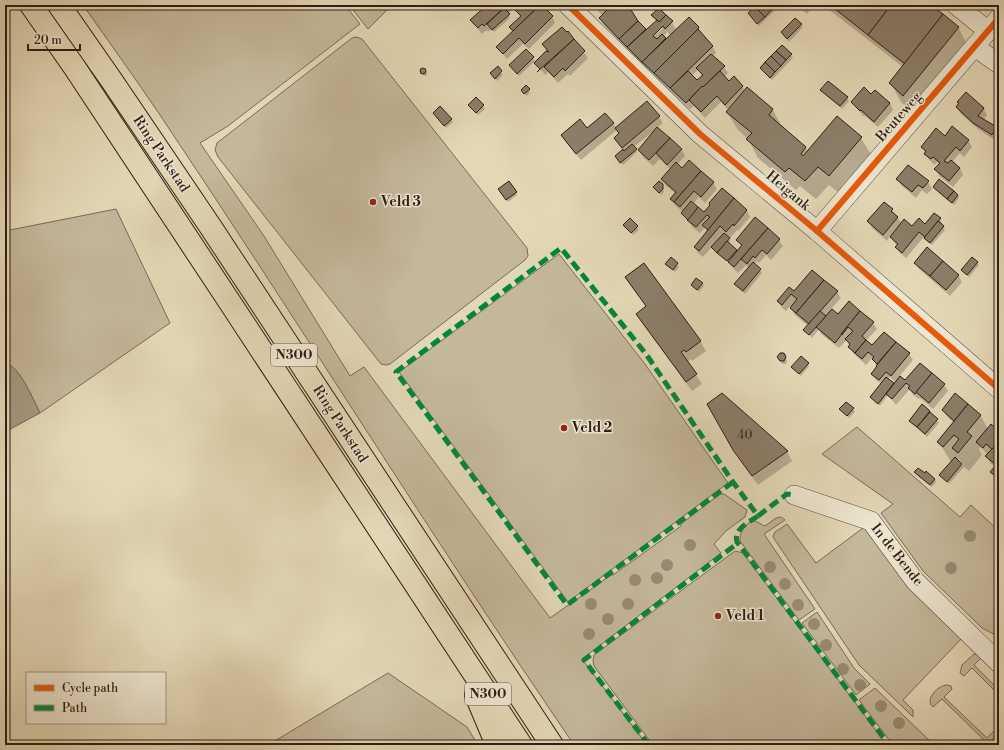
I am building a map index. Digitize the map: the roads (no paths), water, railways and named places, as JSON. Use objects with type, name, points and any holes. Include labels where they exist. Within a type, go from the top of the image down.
[{"type":"highway","name":"Ring Parkstad","points":[[31,5],[75,68],[522,745]]},
{"type":"highway","name":"Ring Parkstad","points":[[59,5],[210,226],[552,745]]},
{"type":"highway","name":"N300","points":[[454,644],[498,745]]},
{"type":"highway","name":"N300","points":[[538,725],[555,745]]},
{"type":"street","name":"Heigank","points":[[568,5],[700,134],[817,231],[999,388]]},
{"type":"street","points":[[956,5],[993,24]]},
{"type":"street","name":"Beuteweg","points":[[817,231],[993,24]]},
{"type":"street","points":[[975,47],[999,64]]},
{"type":"street","name":"In de Bende","points":[[794,495],[871,521],[914,581],[999,663]]},
{"type":"place","name":"Veld 3","points":[[373,202]]},
{"type":"place","name":"Veld 2","points":[[564,428]]},
{"type":"place","name":"Veld 1","points":[[718,616]]}]
